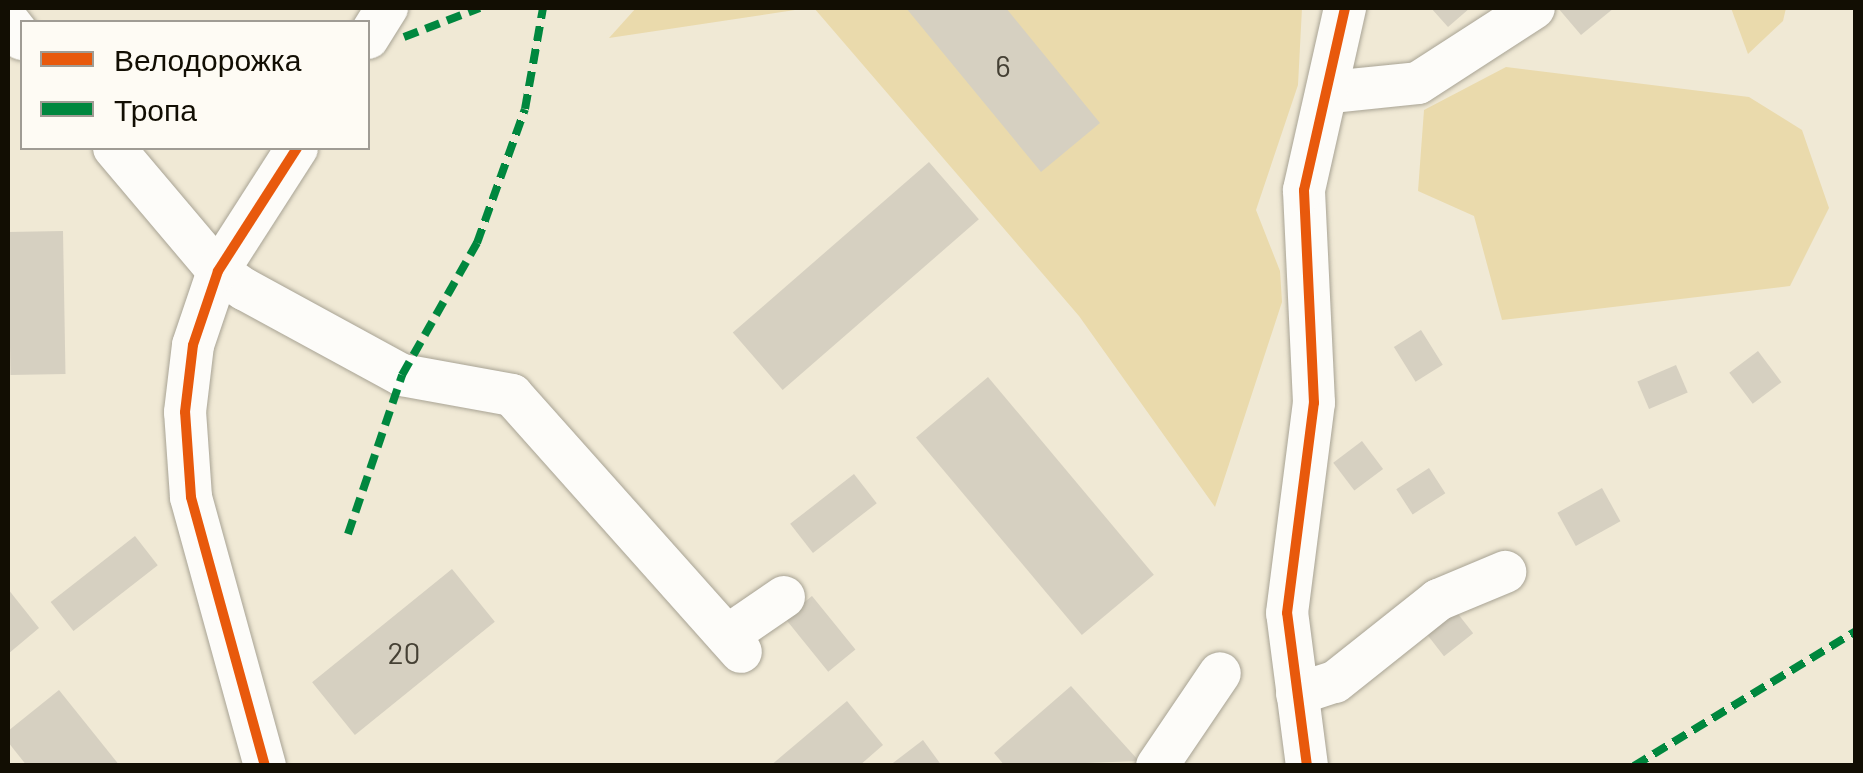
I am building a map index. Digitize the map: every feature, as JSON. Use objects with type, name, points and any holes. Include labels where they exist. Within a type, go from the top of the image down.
[{"type":"street","points":[[370,35],[387,8]]},
{"type":"street","points":[[1307,766],[1287,613],[1314,403],[1304,190],[1331,92],[1345,8]]},
{"type":"street","points":[[1331,92],[1418,84],[1534,8]]},
{"type":"street","points":[[116,150],[218,271],[402,375],[512,395],[734,644],[784,598]]},
{"type":"street","points":[[265,766],[191,497],[185,412],[191,361],[218,271],[296,150]]},
{"type":"street","points":[[1297,694],[1335,682],[1438,600],[1506,572]]},
{"type":"street","points":[[1158,766],[1220,673]]},
{"type":"shaded area","points":[[636,8],[808,8],[609,38]]},
{"type":"shaded area","points":[[814,8],[1302,8],[1298,85],[1256,210],[1280,271],[1282,302],[1215,507],[1079,316]]},
{"type":"shaded area","points":[[1731,8],[1786,8],[1783,21],[1748,54]]},
{"type":"shaded area","points":[[1506,67],[1749,97],[1802,130],[1829,208],[1790,286],[1502,320],[1474,216],[1418,191],[1424,110]]},
{"type":"building","points":[[906,8],[1006,8],[1100,123],[1041,172]]},
{"type":"building","points":[[1431,8],[1470,8],[1448,27]]},
{"type":"building","points":[[1558,8],[1614,8],[1581,35]]},
{"type":"building","points":[[929,162],[979,219],[783,390],[733,333]]},
{"type":"building","points":[[63,231],[65,374],[11,375],[8,232]]},
{"type":"building","points":[[1421,330],[1443,365],[1416,382],[1394,347]]},
{"type":"building","points":[[1758,351],[1781,382],[1753,404],[1729,373]]},
{"type":"building","points":[[1676,365],[1688,393],[1649,409],[1637,381]]},
{"type":"building","points":[[988,377],[1154,575],[1082,635],[916,437]]},
{"type":"building","points":[[1362,441],[1383,469],[1354,491],[1333,463]]},
{"type":"building","points":[[1429,468],[1445,493],[1413,514],[1396,489]]},
{"type":"building","points":[[854,474],[877,503],[813,553],[790,524]]},
{"type":"building","points":[[1602,488],[1620,521],[1576,546],[1557,513]]},
{"type":"building","points":[[135,536],[158,565],[73,631],[51,602]]},
{"type":"building","points":[[452,569],[495,622],[355,735],[312,682]]},
{"type":"building","points":[[8,589],[39,628],[8,654]]},
{"type":"building","points":[[812,596],[855,650],[828,672],[785,618]]},
{"type":"building","points":[[1451,605],[1473,633],[1444,656],[1422,628]]},
{"type":"building","points":[[1071,686],[1139,761],[1005,766],[994,753]]},
{"type":"building","points":[[59,690],[120,766],[27,766],[8,742],[8,731]]},
{"type":"building","points":[[847,701],[883,745],[859,766],[770,766]]},
{"type":"building","points":[[923,740],[942,766],[889,766]]},
{"type":"marked path","points":[[404,37],[480,8]]},
{"type":"marked path","points":[[348,534],[402,375],[477,243],[525,109],[543,8]]},
{"type":"marked path","points":[[1634,766],[1856,631]]},
{"type":"cycle path","points":[[1307,766],[1287,613],[1314,403],[1304,190],[1345,8]]},
{"type":"cycle path","points":[[265,766],[191,497],[185,412],[193,345],[218,271],[296,150]]}]
